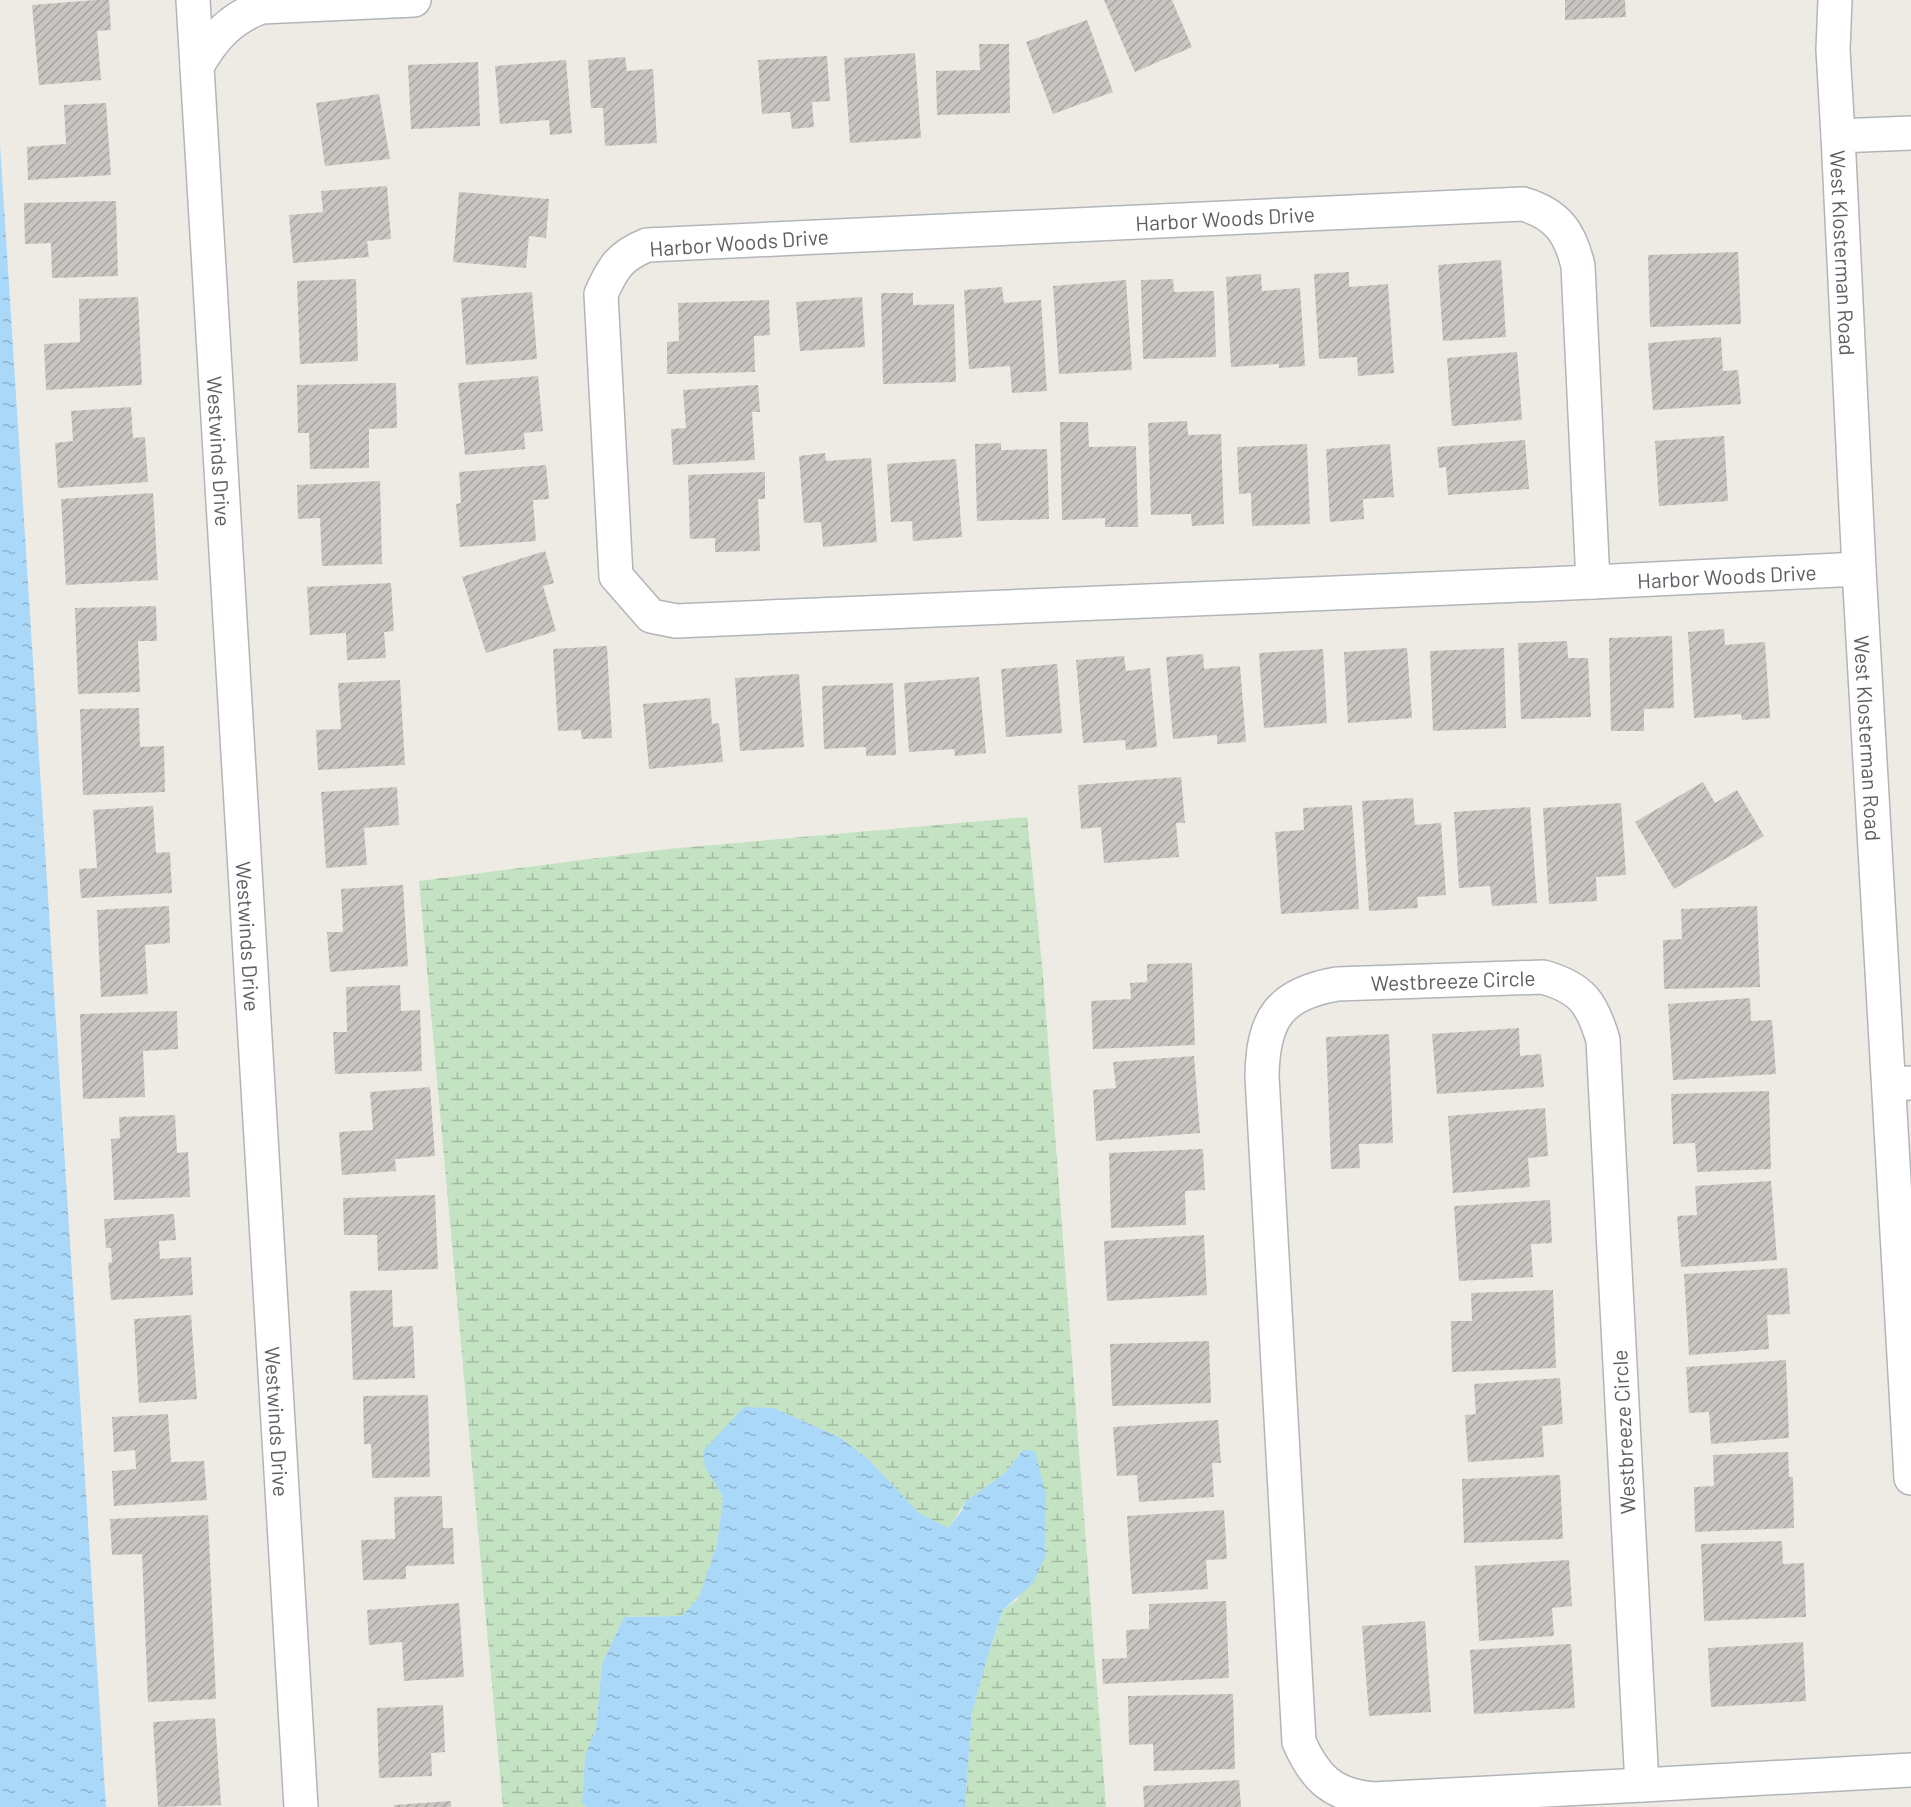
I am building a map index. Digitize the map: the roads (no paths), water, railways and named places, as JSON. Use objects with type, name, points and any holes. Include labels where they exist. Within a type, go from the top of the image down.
[{"type":"street","name":"Westwinds Drive","points":[[193,0],[301,1807]]},
{"type":"street","points":[[198,66],[211,42],[224,28],[242,14],[261,7],[414,0]]},
{"type":"street","name":"West Klosterman Road","points":[[1835,0],[1833,50],[1859,569],[1900,1084],[1911,1478]]},
{"type":"street","points":[[1838,136],[1911,133]]},
{"type":"street","name":"Harbor Woods Drive","points":[[1593,582],[1578,266],[1573,243],[1557,222],[1542,209],[1523,204],[647,245],[627,253],[610,272],[601,294],[616,576],[651,616],[676,621],[1593,582],[1859,569]]},
{"type":"street","name":"Westbreeze Circle","points":[[1642,1785],[1603,1052],[1594,1011],[1577,991],[1562,982],[1543,977],[1337,984],[1310,988],[1288,1002],[1270,1021],[1262,1050],[1262,1076],[1299,1742],[1310,1767],[1332,1788],[1351,1797],[1372,1799],[1642,1785],[1911,1770]]},
{"type":"water","points":[[0,144],[106,1807],[0,1807]]},
{"type":"water","points":[[744,1407],[774,1408],[841,1438],[868,1459],[919,1513],[948,1528],[961,1512],[966,1501],[1005,1473],[1023,1450],[1035,1451],[1046,1496],[1045,1557],[1033,1583],[1003,1610],[989,1652],[972,1712],[965,1807],[586,1807],[582,1803],[585,1755],[596,1729],[602,1664],[624,1617],[682,1616],[699,1597],[717,1544],[723,1497],[705,1467],[703,1451]]}]
